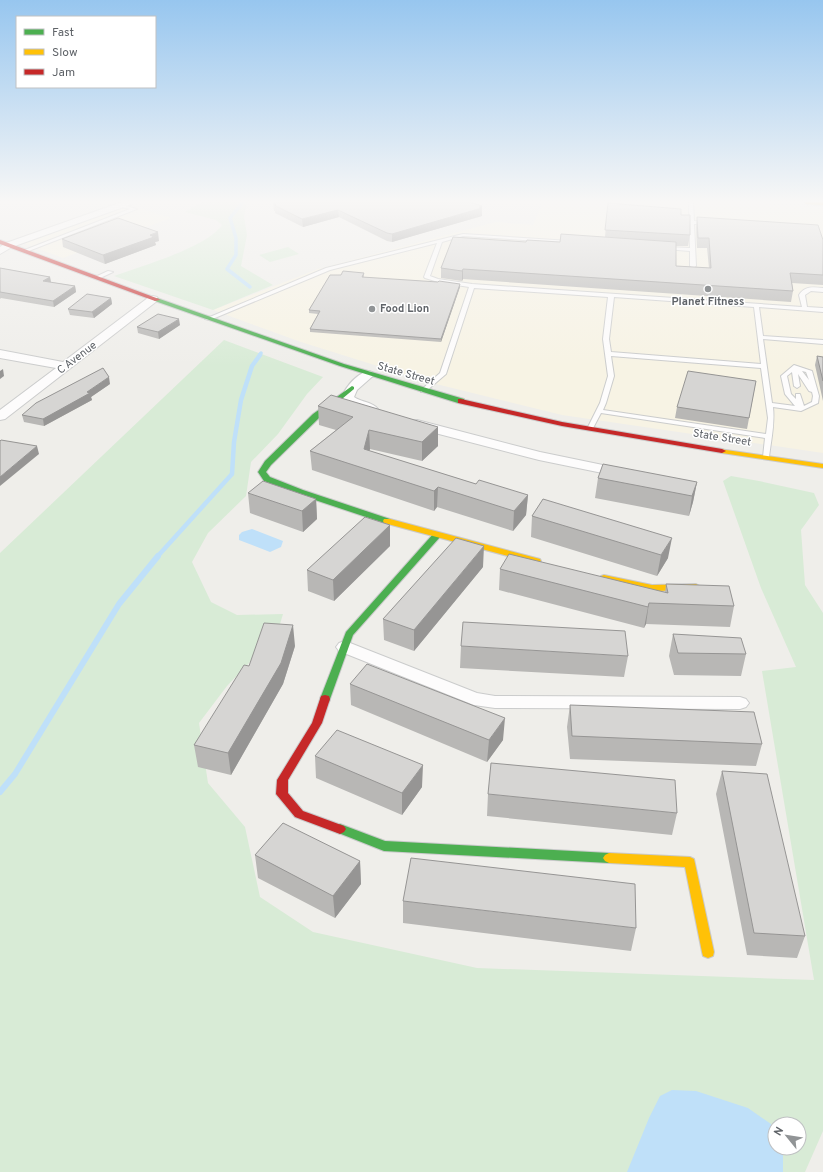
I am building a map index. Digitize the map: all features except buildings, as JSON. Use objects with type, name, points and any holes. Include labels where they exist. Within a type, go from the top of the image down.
[{"type":"street","name":"State Street","points":[[39,257],[313,357],[423,391],[476,405],[590,429],[823,466]]},
{"type":"street","name":"C Avenue","points":[[0,416],[153,299]]},
{"type":"street","points":[[0,354],[66,366]]},
{"type":"street","points":[[368,375],[316,416],[268,463],[262,472],[267,479],[371,516],[549,564]]},
{"type":"street","points":[[352,388],[347,398],[354,403],[384,413]]},
{"type":"street","points":[[406,421],[469,439],[539,456],[637,475]]},
{"type":"street","points":[[437,535],[349,634],[317,723],[284,780],[282,794],[299,814],[384,846],[690,862],[708,952]]},
{"type":"street","points":[[594,576],[652,588],[707,586]]},
{"type":"street","points":[[345,647],[474,699],[495,702],[740,703]]},
{"type":"lane","points":[[208,319],[328,269],[377,257]]},
{"type":"lane","points":[[434,257],[427,277],[437,282],[466,284],[472,286],[823,310]]},
{"type":"lane","points":[[692,257],[693,266]]},
{"type":"lane","points":[[96,278],[110,272]]},
{"type":"lane","points":[[423,391],[443,374],[472,286]]},
{"type":"lane","points":[[805,308],[802,295],[804,291],[808,289],[823,290]]},
{"type":"lane","points":[[590,429],[599,411],[611,376],[606,339],[611,296]]},
{"type":"lane","points":[[756,305],[772,418],[766,457]]},
{"type":"lane","points":[[760,337],[823,342]]},
{"type":"lane","points":[[608,354],[764,366]]},
{"type":"lane","points":[[770,405],[801,409],[810,403],[812,396],[810,387],[802,374],[794,367]]},
{"type":"lane","points":[[794,367],[784,376],[788,394],[801,409]]},
{"type":"lane","points":[[794,367],[797,386]]},
{"type":"lane","points":[[798,395],[801,409]]},
{"type":"lane","points":[[599,411],[769,437]]},
{"type":"shaded area","points":[[365,257],[823,257],[823,453],[562,415],[432,383],[301,342],[213,310],[318,269]]},
{"type":"green space","points":[[168,257],[243,257],[241,266],[273,285],[213,310],[114,276]]},
{"type":"green space","points":[[262,257],[289,257],[270,262]]},
{"type":"green space","points":[[224,340],[323,377],[307,394],[278,434],[251,462],[246,496],[208,533],[192,562],[211,602],[237,615],[283,614],[277,634],[227,686],[199,723],[208,783],[245,827],[260,897],[313,932],[477,968],[814,980],[762,671],[796,667],[761,588],[723,481],[731,476],[814,493],[819,505],[801,530],[805,585],[823,613],[823,1131],[805,1172],[0,1172],[0,553]]},
{"type":"water","points":[[252,529],[283,541],[281,547],[270,552],[239,540],[239,535],[242,532]]},
{"type":"water","points":[[672,1090],[696,1091],[748,1108],[767,1121],[767,1156],[783,1156],[783,1172],[627,1172],[649,1118],[660,1096]]},
{"type":"waterway","points":[[235,257],[227,269],[250,287]]},
{"type":"waterway","points":[[157,557],[232,474],[234,442],[241,400],[252,366],[260,355]]},
{"type":"waterway","points":[[0,792],[15,774],[119,604],[158,556]]},
{"type":"traffic: fast","points":[[157,300],[342,365],[461,401]]},
{"type":"traffic: fast","points":[[352,388],[316,416],[268,463],[262,472],[267,479],[300,492],[387,521]]},
{"type":"traffic: fast","points":[[325,699],[349,634],[437,535]]},
{"type":"traffic: fast","points":[[340,829],[384,846],[609,858]]},
{"type":"traffic: slow","points":[[722,451],[823,466]]},
{"type":"traffic: slow","points":[[387,521],[537,561]]},
{"type":"traffic: slow","points":[[604,578],[652,588],[696,587]]},
{"type":"traffic: slow","points":[[609,858],[690,862],[708,952]]},
{"type":"traffic: jam","points":[[40,257],[157,300]]},
{"type":"traffic: jam","points":[[461,401],[562,424],[722,451]]},
{"type":"traffic: jam","points":[[325,699],[317,723],[283,780],[282,794],[299,814],[340,829]]},
{"type":"place","name":"Planet Fitness","points":[[708,289]]},
{"type":"place","name":"Food Lion","points":[[372,309]]}]
